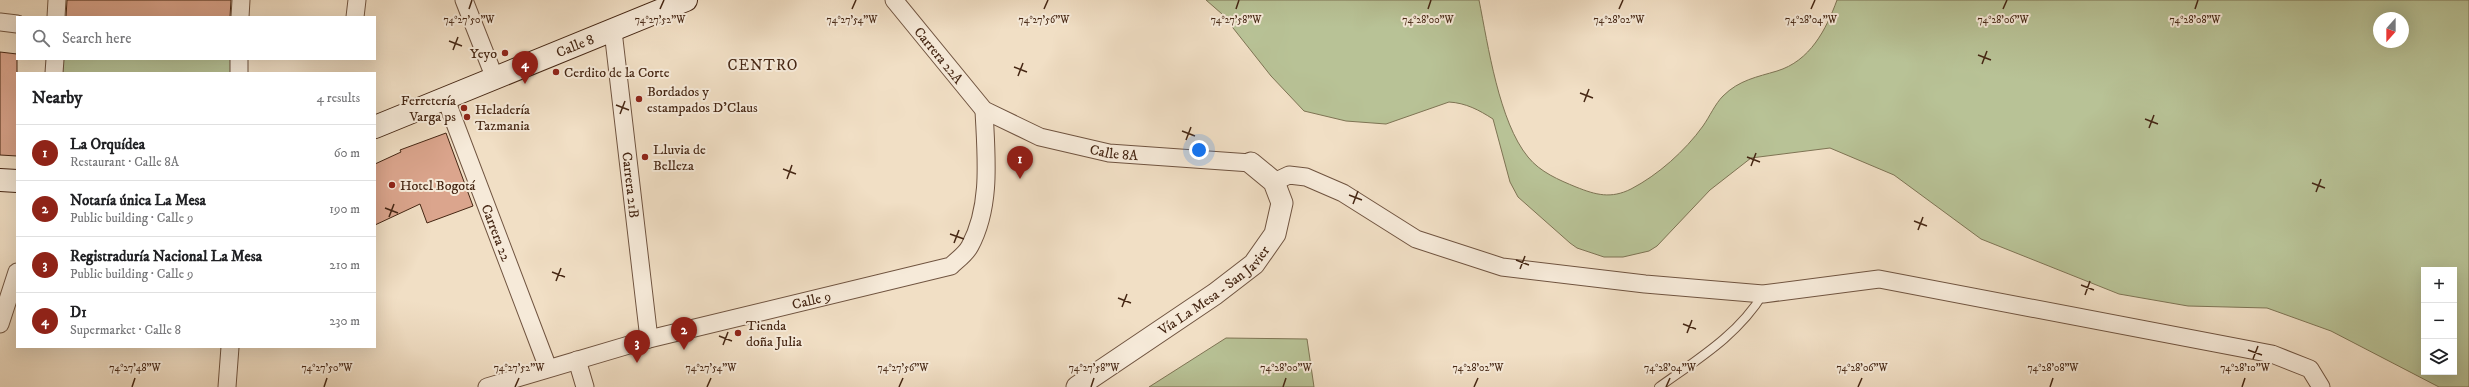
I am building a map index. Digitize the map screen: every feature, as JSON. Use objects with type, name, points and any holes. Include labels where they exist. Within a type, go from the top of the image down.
[{"type":"main road","name":"Calle 8","points":[[376,126],[445,98],[494,76],[613,31],[686,0]]},
{"type":"main road","points":[[0,180],[16,182]]},
{"type":"street","points":[[56,16],[57,0]]},
{"type":"street","points":[[240,16],[241,0]]},
{"type":"street","points":[[355,16],[357,0]]},
{"type":"street","points":[[464,0],[494,76]]},
{"type":"street","name":"Carrera 22A","points":[[894,0],[984,110]]},
{"type":"street","points":[[0,22],[16,24]]},
{"type":"street","name":"Carrera 21B","points":[[613,31],[649,339]]},
{"type":"street","points":[[54,72],[55,60]]},
{"type":"street","points":[[239,60],[239,72]]},
{"type":"street","name":"Carrera 22","points":[[445,98],[548,368]]},
{"type":"street","name":"Calle 8A","points":[[984,110],[1040,137],[1109,153],[1251,163]]},
{"type":"street","name":"Calle 9","points":[[486,387],[649,339],[951,266],[969,248],[979,224],[987,180],[984,110]]},
{"type":"street","name":"Vía La Mesa - San Javier","points":[[1077,387],[1215,294],[1254,264],[1275,234],[1282,203],[1274,182],[1251,163]]},
{"type":"street","points":[[1274,182],[1289,175],[1306,177],[1348,196],[1416,239],[1502,267],[1645,284],[1763,294],[1879,279],[2272,354],[2310,369],[2321,387]]},
{"type":"street","points":[[0,324],[16,275]]},
{"type":"street","points":[[227,387],[230,348]]},
{"type":"street","points":[[577,360],[585,387]]},
{"type":"lane","points":[[1659,387],[1733,333],[1745,320],[1763,294]]},
{"type":"green space","points":[[1206,0],[1479,0],[1491,60],[1502,104],[1509,124],[1528,157],[1538,167],[1550,175],[1590,192],[1610,195],[1631,189],[1661,170],[1696,135],[1706,122],[1717,103],[1735,86],[1755,77],[1777,71],[1799,60],[1808,52],[1822,33],[1837,0],[2469,0],[2469,387],[2439,387],[2331,331],[2267,308],[2188,306],[2119,294],[1981,239],[1894,175],[1830,148],[1751,158],[1710,190],[1657,246],[1649,251],[1623,257],[1604,257],[1577,248],[1518,197],[1510,182],[1493,119],[1483,113],[1461,104],[1449,102],[1386,124],[1346,121],[1304,111],[1271,76],[1222,14]]},
{"type":"green space","points":[[55,60],[239,60],[239,72],[54,72]]},
{"type":"green space","points":[[1226,338],[1307,339],[1314,387],[1149,387]]},
{"type":"building","points":[[67,0],[231,0],[230,16],[66,16]]},
{"type":"building","points":[[0,52],[16,54],[17,72],[16,156],[0,155]]},
{"type":"building","points":[[446,133],[473,206],[427,223],[420,204],[376,225],[376,164],[401,152],[400,150]]},
{"type":"place","name":"Yeyo","points":[[505,53]]},
{"type":"place","name":"Cerdito de la Corte","points":[[556,72]]},
{"type":"place","name":"D1","points":[[525,84]]},
{"type":"place","name":"Bordados y estampados D’Claus","points":[[639,99]]},
{"type":"place","name":"Ferretería Varga ps","points":[[464,108]]},
{"type":"place","name":"Heladería Tazmania","points":[[467,117]]},
{"type":"place","name":"Lluvia de Belleza","points":[[645,157]]},
{"type":"place","name":"La Orquídea","points":[[1020,179]]},
{"type":"place","name":"Hotel Bogotá","points":[[392,185]]},
{"type":"place","name":"Tienda doña Julia","points":[[738,333]]},
{"type":"place","name":"Notaría única La Mesa","points":[[684,350]]},
{"type":"place","name":"Registraduría Nacional La Mesa","points":[[637,363]]},
{"type":"district","name":"CENTRO","points":[[763,65]]}]
